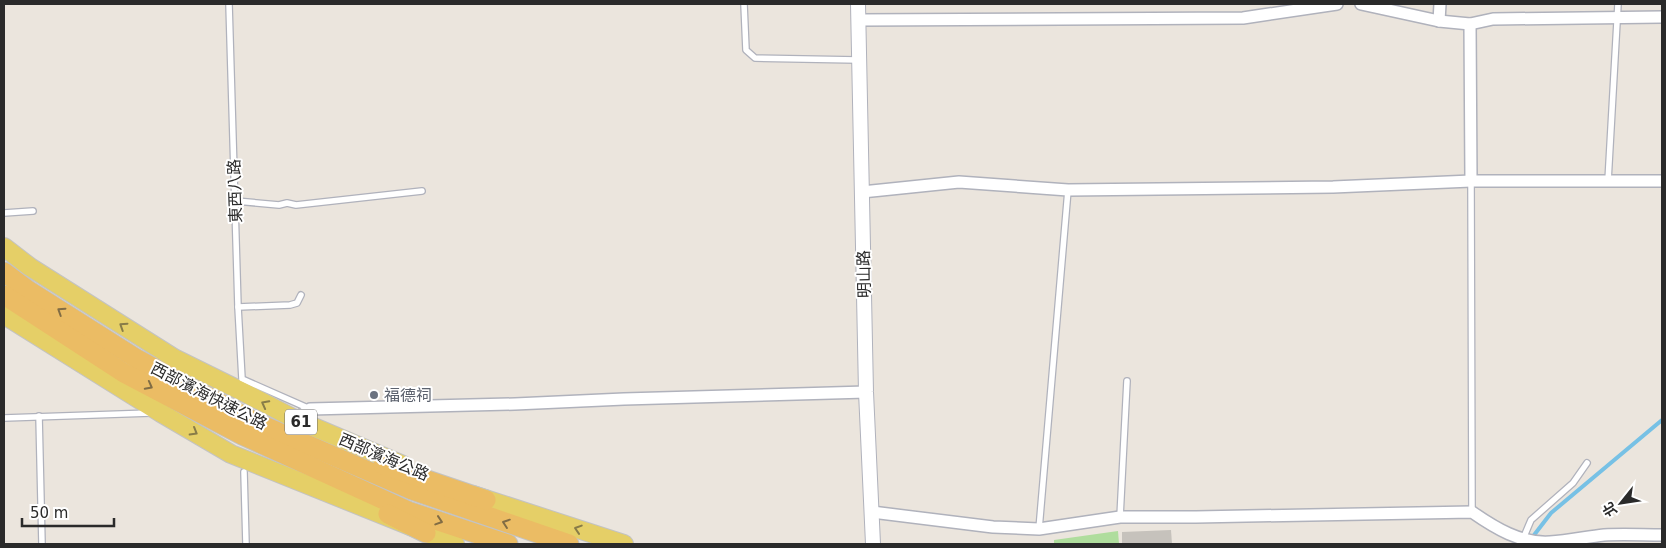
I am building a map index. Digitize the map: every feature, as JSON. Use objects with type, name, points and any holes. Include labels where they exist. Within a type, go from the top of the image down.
[{"type":"highway","name":"西部濱海快速公路","points":[[4,272],[28,290],[136,359],[255,422],[412,490],[569,544]]},
{"type":"highway","name":"西部濱海快速公路","points":[[4,295],[124,373],[242,435],[408,511],[508,544]]},
{"type":"highway","points":[[255,422],[486,500]]},
{"type":"highway","points":[[242,435],[426,534]]},
{"type":"main road","name":"西部濱海公路","points":[[4,247],[30,267],[174,358],[295,420],[486,500],[624,544]]},
{"type":"main road","points":[[4,315],[161,413],[231,454],[454,544]]},
{"type":"street","name":"明山路","points":[[858,4],[866,392],[873,544]]},
{"type":"street","points":[[859,20],[1243,18],[1337,4]]},
{"type":"street","points":[[1361,4],[1439,21],[1470,24],[1493,18],[1662,17]]},
{"type":"street","points":[[1439,21],[1440,4]]},
{"type":"street","points":[[1470,24],[1471,181]]},
{"type":"street","points":[[862,192],[959,182],[1068,190],[1333,187],[1471,181],[1662,181]]},
{"type":"street","points":[[295,420],[310,409],[866,392]]},
{"type":"street","points":[[872,512],[993,527],[1039,528],[1120,517],[1472,512],[1508,534],[1535,541],[1604,540],[1662,535]]},
{"type":"lane","name":"東西八路","points":[[230,4],[238,307],[242,379],[310,409]]},
{"type":"lane","points":[[744,4],[746,50],[755,58],[858,60]]},
{"type":"lane","points":[[1608,181],[1618,4]]},
{"type":"lane","points":[[1471,181],[1472,512]]},
{"type":"lane","points":[[1039,528],[1068,190]]},
{"type":"lane","points":[[236,201],[279,206],[288,203],[296,205],[422,191]]},
{"type":"lane","points":[[4,213],[33,211]]},
{"type":"lane","points":[[238,307],[290,305],[297,303],[301,295]]},
{"type":"lane","points":[[1120,517],[1127,381]]},
{"type":"lane","points":[[4,418],[161,413]]},
{"type":"lane","points":[[39,416],[42,544]]},
{"type":"lane","points":[[1522,539],[1531,520],[1567,489],[1587,463]]},
{"type":"lane","points":[[244,472],[246,544]]},
{"type":"green space","points":[[1118,531],[1119,544],[1054,544],[1054,540]]},
{"type":"building","points":[[1171,530],[1172,544],[1122,544],[1122,532]]},
{"type":"waterway","points":[[1531,539],[1551,513],[1662,420]]},
{"type":"place","name":"福德祠","points":[[374,395]]}]
